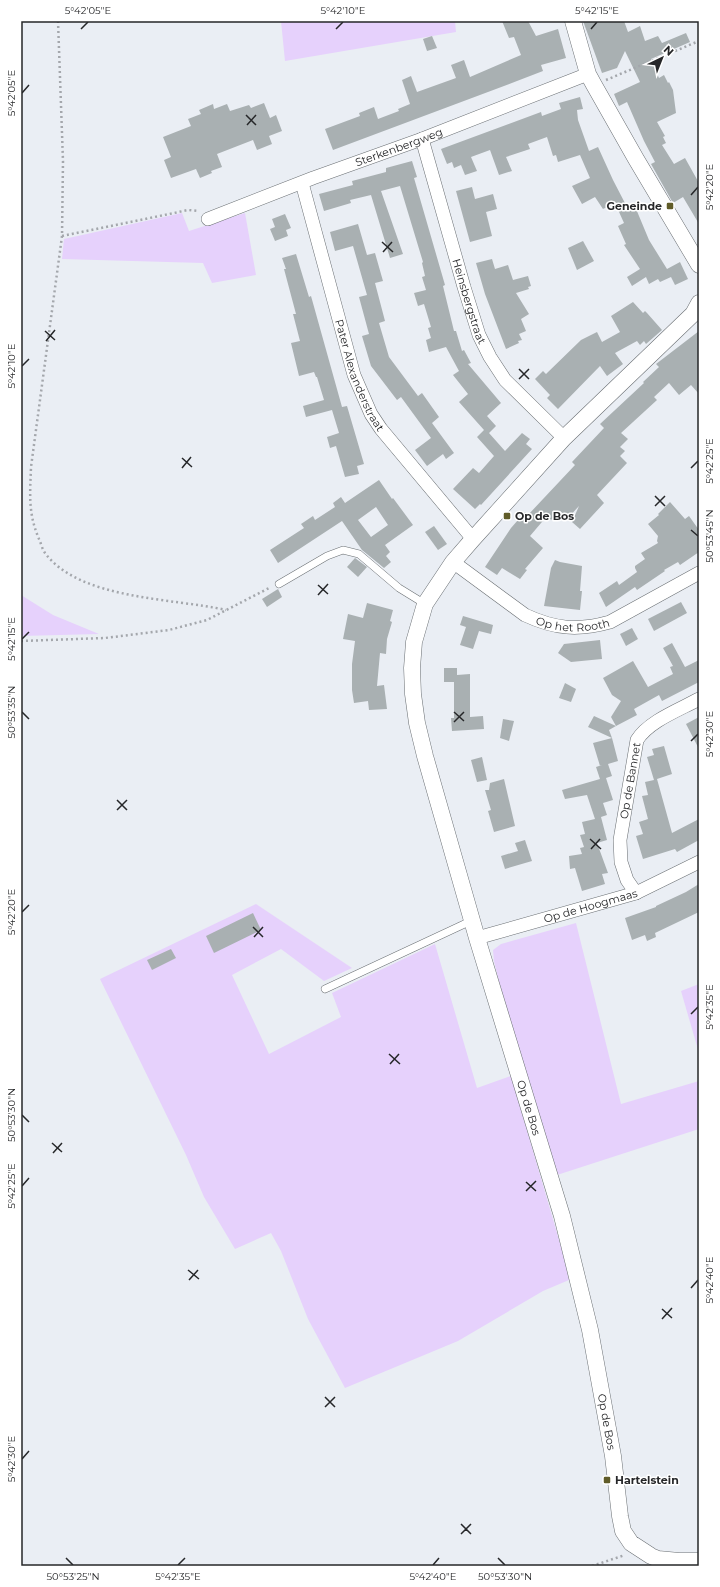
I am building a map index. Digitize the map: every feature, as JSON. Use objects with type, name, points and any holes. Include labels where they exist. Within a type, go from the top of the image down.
[{"type":"street","points":[[573,21],[591,79],[636,159],[699,265]]},
{"type":"street","name":"Sterkenbergweg","points":[[208,219],[422,139],[591,79]]},
{"type":"street","name":"Heinsbergstraat","points":[[422,139],[479,335],[490,357],[505,380],[564,438]]},
{"type":"street","name":"Pater Alexanderstraat","points":[[302,183],[354,375],[371,414],[381,429],[472,539]]},
{"type":"street","name":"Op de Bos","points":[[699,303],[693,314],[564,438],[453,562],[425,604],[414,642],[413,694],[417,723],[477,938],[556,1194],[568,1239],[590,1330],[612,1456],[623,1531],[631,1542],[658,1559],[679,1562],[699,1560]]},
{"type":"street","name":"Op het Rooth","points":[[453,562],[525,616],[537,621],[564,628],[596,626],[610,622],[699,573]]},
{"type":"street","name":"Op de Bannet","points":[[636,894],[627,880],[621,862],[620,840],[637,740],[642,732],[649,726],[699,700]]},
{"type":"street","name":"Op de Hoogmaas","points":[[477,938],[636,894],[699,862]]},
{"type":"lane","points":[[279,584],[327,556],[342,550],[359,554],[399,588],[425,604]]},
{"type":"lane","points":[[325,989],[473,920]]},
{"type":"path","points":[[58,21],[63,161],[62,236],[31,467],[29,503],[34,526],[44,552],[64,572],[82,582],[126,594],[206,605],[226,610]]},
{"type":"path","points":[[591,79],[699,41]]},
{"type":"path","points":[[62,236],[188,210],[200,212],[208,219]]},
{"type":"path","points":[[21,640],[105,638],[169,630],[206,620],[279,584]]},
{"type":"path","points":[[592,1566],[640,1549]]},
{"type":"shaded area","points":[[281,21],[455,21],[456,32],[285,61]]},
{"type":"shaded area","points":[[182,213],[189,231],[245,213],[256,275],[212,283],[203,263],[62,259],[64,239]]},
{"type":"shaded area","points":[[21,595],[53,615],[99,634],[21,636]]},
{"type":"shaded area","points":[[256,904],[352,968],[324,981],[281,949],[232,975],[269,1054],[341,1017],[332,993],[435,944],[477,1088],[511,1076],[562,1250],[569,1280],[543,1291],[458,1341],[345,1388],[308,1319],[281,1251],[271,1233],[235,1249],[204,1197],[186,1155],[100,979]]},
{"type":"shaded area","points":[[576,923],[621,1104],[699,1081],[699,1129],[557,1175],[499,982],[493,950],[501,944]]},
{"type":"shaded area","points":[[699,984],[699,1053],[681,991]]},
{"type":"building","points":[[502,21],[528,21],[536,36],[558,29],[566,58],[541,65],[543,71],[333,150],[325,129],[360,116],[359,113],[374,107],[378,119],[399,111],[398,109],[410,104],[402,80],[411,76],[417,92],[456,78],[451,65],[464,60],[470,77],[521,55],[514,37],[509,38]]},
{"type":"building","points":[[583,21],[624,21],[628,32],[640,26],[645,41],[658,36],[662,43],[686,33],[690,42],[651,59],[659,78],[664,75],[673,90],[676,113],[657,122],[665,136],[663,137],[666,143],[662,145],[674,164],[685,158],[699,183],[699,224],[683,197],[673,203],[651,164],[655,162],[627,102],[619,106],[614,94],[640,82],[625,51],[617,68],[602,73]]},
{"type":"building","points":[[432,36],[437,48],[427,51],[423,39]]},
{"type":"building","points":[[580,97],[583,109],[577,110],[578,120],[589,151],[598,147],[627,207],[634,204],[649,240],[667,269],[680,262],[688,279],[675,285],[671,277],[660,282],[658,279],[649,284],[646,277],[632,286],[627,277],[640,269],[624,245],[626,244],[618,226],[624,223],[615,203],[603,209],[595,197],[582,204],[572,186],[590,178],[580,155],[558,162],[556,155],[553,156],[547,137],[528,144],[530,149],[506,157],[512,171],[499,175],[490,150],[471,157],[477,171],[465,175],[461,165],[454,168],[452,162],[447,164],[441,149],[541,112],[542,116],[561,109],[559,103]]},
{"type":"building","points":[[264,103],[270,118],[276,115],[282,131],[269,136],[272,144],[257,150],[253,140],[217,154],[222,167],[211,171],[212,173],[200,178],[196,169],[171,178],[164,160],[171,157],[163,137],[191,126],[188,119],[201,114],[199,110],[213,104],[214,109],[227,104],[230,111],[249,105],[251,108]]},
{"type":"building","points":[[412,161],[417,177],[414,178],[445,285],[443,286],[454,331],[456,331],[462,351],[464,350],[471,363],[468,364],[501,403],[487,416],[496,426],[489,433],[505,451],[522,433],[530,439],[526,444],[532,449],[481,505],[480,504],[475,509],[453,489],[473,468],[479,473],[494,456],[477,437],[484,430],[459,402],[468,394],[453,375],[459,371],[446,347],[429,352],[426,340],[431,338],[428,328],[431,327],[424,304],[418,306],[414,293],[426,290],[422,277],[425,276],[423,262],[400,186],[381,191],[403,254],[390,258],[371,195],[350,200],[351,203],[324,211],[319,194],[353,185],[352,181],[386,172],[386,168]]},
{"type":"building","points":[[472,187],[475,199],[493,194],[497,209],[486,212],[492,236],[470,242],[456,191]]},
{"type":"building","points":[[285,214],[291,228],[286,230],[288,236],[275,241],[270,229],[275,227],[272,219]]},
{"type":"building","points":[[358,224],[367,255],[375,253],[383,281],[375,283],[385,321],[379,323],[389,357],[418,396],[422,393],[439,417],[432,423],[454,453],[446,459],[443,454],[427,466],[415,450],[431,438],[401,397],[397,400],[371,366],[362,336],[369,334],[359,297],[367,295],[353,246],[335,251],[330,232]]},
{"type":"building","points":[[583,241],[594,261],[577,270],[568,248]]},
{"type":"building","points":[[296,254],[309,297],[311,296],[342,407],[347,406],[364,464],[357,466],[359,474],[345,477],[336,446],[330,448],[327,437],[339,433],[332,410],[306,417],[303,406],[324,400],[314,372],[299,376],[291,343],[300,341],[293,314],[296,314],[284,269],[286,269],[282,258]]},
{"type":"building","points":[[492,259],[495,269],[508,265],[513,280],[528,276],[531,286],[528,287],[529,289],[516,293],[529,314],[521,319],[526,331],[519,334],[522,340],[518,341],[519,343],[506,349],[485,294],[476,263]]},
{"type":"building","points":[[633,302],[643,313],[645,311],[662,330],[646,344],[644,341],[640,345],[637,341],[615,353],[623,364],[607,376],[600,366],[558,409],[547,398],[550,395],[535,379],[543,371],[546,374],[581,340],[597,332],[602,342],[620,332],[611,316]]},
{"type":"building","points":[[699,331],[699,394],[691,385],[679,395],[669,383],[654,397],[657,400],[621,433],[628,439],[620,447],[625,451],[620,456],[627,463],[597,495],[604,503],[580,529],[572,522],[579,506],[568,518],[560,511],[551,520],[547,516],[530,536],[543,548],[525,569],[527,570],[520,579],[502,568],[497,575],[485,567],[511,528],[525,512],[528,515],[575,465],[572,462],[604,428],[600,424],[659,367],[656,364]]},
{"type":"building","points":[[379,480],[413,525],[385,545],[390,552],[386,556],[391,562],[384,568],[362,550],[342,521],[278,563],[270,550],[304,528],[301,524],[313,516],[315,520],[335,507],[333,503],[341,497],[345,503]],"holes":[[[376,507],[388,525],[371,537],[358,520]]]},
{"type":"building","points":[[670,502],[685,519],[689,516],[699,530],[699,552],[680,565],[678,562],[664,570],[665,571],[637,590],[635,587],[606,607],[599,593],[617,581],[619,585],[637,572],[635,566],[645,559],[641,553],[658,543],[658,536],[648,524],[659,515],[658,514]]},
{"type":"building","points":[[434,526],[447,544],[438,550],[425,532]]},
{"type":"building","points":[[355,558],[367,567],[358,577],[347,567]]},
{"type":"building","points":[[555,560],[582,566],[580,610],[544,606],[551,568]]},
{"type":"building","points":[[278,589],[282,597],[267,607],[262,599]]},
{"type":"building","points":[[681,602],[687,613],[654,631],[648,619]]},
{"type":"building","points":[[367,603],[393,610],[390,621],[392,622],[387,639],[386,654],[380,653],[377,686],[384,685],[387,709],[369,710],[368,701],[354,703],[352,690],[352,664],[355,641],[343,639],[348,614],[363,618]]},
{"type":"building","points":[[463,616],[493,625],[491,634],[479,631],[473,649],[460,645],[466,627],[460,625]]},
{"type":"building","points":[[632,628],[638,639],[626,646],[620,634]]},
{"type":"building","points":[[600,640],[602,659],[571,662],[558,653],[564,644]]},
{"type":"building","points":[[672,643],[685,667],[699,660],[699,682],[662,701],[659,695],[634,709],[637,715],[616,726],[611,717],[621,701],[612,695],[603,678],[633,661],[648,687],[673,674],[670,667],[673,666],[663,648]]},
{"type":"building","points":[[444,668],[457,668],[457,675],[470,674],[470,717],[483,716],[484,729],[452,731],[451,718],[454,718],[454,682],[444,682]]},
{"type":"building","points":[[565,683],[576,689],[571,702],[559,698]]},
{"type":"building","points":[[594,716],[616,726],[609,730],[612,738],[588,727]]},
{"type":"building","points":[[699,717],[699,749],[686,724]]},
{"type":"building","points":[[503,719],[514,721],[509,741],[500,738]]},
{"type":"building","points":[[612,738],[618,761],[608,764],[612,776],[606,778],[613,800],[603,803],[607,815],[601,817],[607,840],[597,843],[608,873],[602,874],[605,884],[582,891],[575,868],[570,869],[569,856],[582,854],[580,848],[584,847],[580,835],[585,834],[582,822],[595,819],[587,795],[565,799],[562,790],[600,779],[596,767],[600,766],[593,743]]},
{"type":"building","points":[[664,746],[672,774],[657,779],[672,833],[699,819],[699,840],[677,852],[675,849],[643,859],[636,836],[643,834],[639,822],[648,819],[642,796],[648,795],[645,782],[654,780],[647,757],[654,755],[652,749]]},
{"type":"building","points":[[482,757],[487,780],[477,782],[471,760]]},
{"type":"building","points":[[504,779],[515,826],[494,832],[488,811],[491,810],[485,790],[489,790],[490,783]]},
{"type":"building","points":[[525,840],[532,861],[505,869],[501,856],[518,851],[515,843]]},
{"type":"building","points":[[699,884],[699,912],[655,933],[656,937],[647,941],[645,935],[632,940],[625,918],[656,907]]},
{"type":"building","points":[[253,913],[261,930],[214,953],[206,936]]},
{"type":"building","points":[[171,949],[176,958],[152,970],[147,960]]},
{"type":"place","name":"Geneinde","points":[[670,206]]},
{"type":"place","name":"Op de Bos","points":[[507,516]]},
{"type":"place","name":"Hartelstein","points":[[607,1480]]}]
